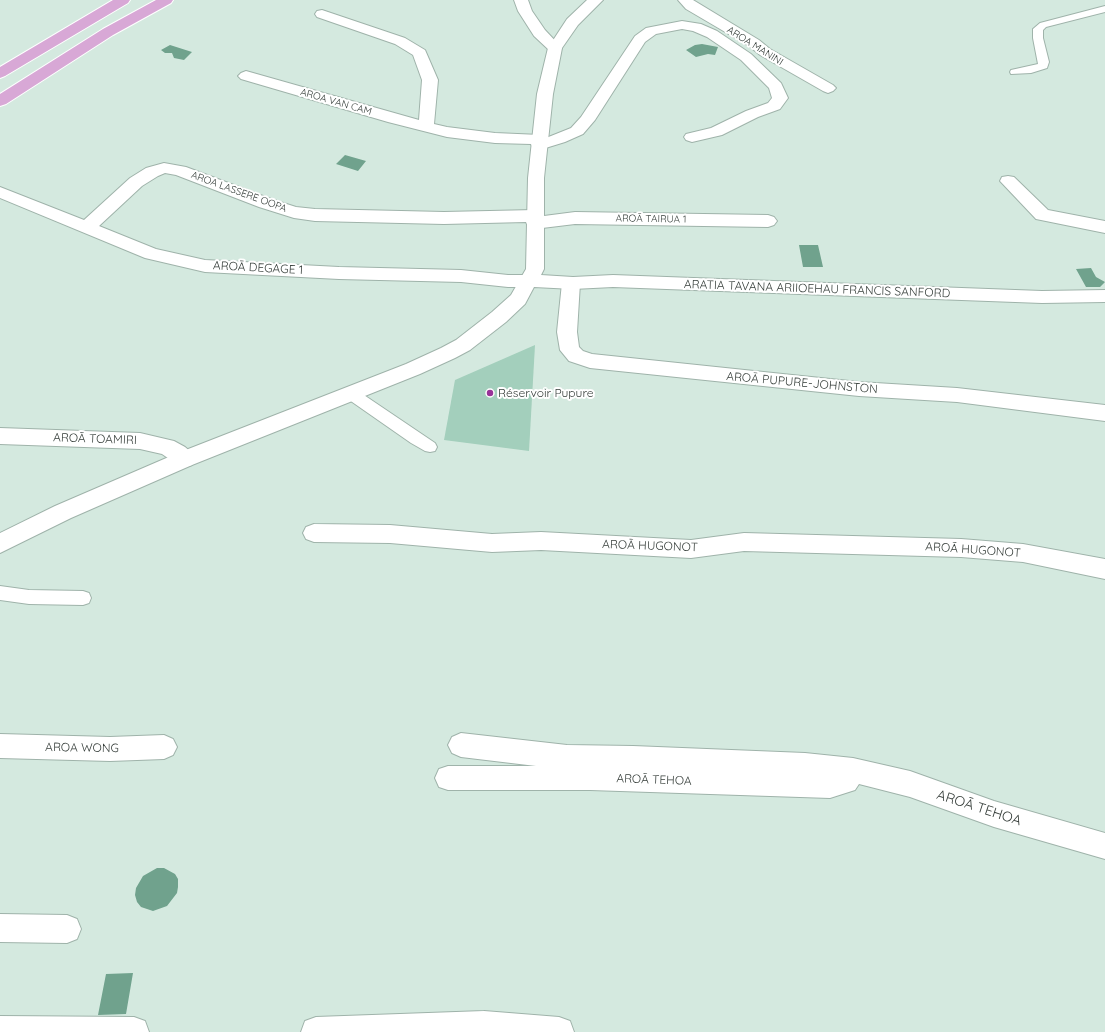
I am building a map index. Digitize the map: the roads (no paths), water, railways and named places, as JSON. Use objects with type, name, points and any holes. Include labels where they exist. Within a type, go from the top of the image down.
[{"type":"highway","points":[[0,73],[123,0]]},
{"type":"highway","points":[[0,101],[108,32],[166,0]]},
{"type":"street","points":[[521,0],[525,11],[539,33],[555,48]]},
{"type":"street","points":[[0,544],[63,512],[185,459],[413,368],[463,345],[504,313],[518,299],[535,269],[534,220],[540,142],[545,94],[555,48],[572,22],[584,9],[596,0]]},
{"type":"street","name":"AROA MANINI","points":[[685,0],[691,6],[754,43],[770,55],[828,88]]},
{"type":"street","points":[[322,14],[400,41],[420,53],[430,80],[426,127]]},
{"type":"street","points":[[540,142],[577,131],[587,120],[640,39],[651,31],[682,25],[696,27],[712,34],[746,57],[776,86],[780,98],[774,106],[752,114],[716,132],[692,137]]},
{"type":"street","name":"AROA VAN CAM","points":[[246,76],[426,127],[469,136],[540,142]]},
{"type":"street","name":"AROA LASSERE OOPA","points":[[86,228],[136,182],[152,172],[164,168],[180,171],[294,212],[315,215],[534,220]]},
{"type":"street","points":[[1008,181],[1042,215],[1105,227]]},
{"type":"street","name":"AROĀ DEGAGE 1","points":[[0,192],[151,254],[205,266],[339,273],[461,276],[508,281],[529,281]]},
{"type":"street","name":"AROĀ TAIRUA 1","points":[[534,220],[575,218],[768,221]]},
{"type":"street","name":"ARATIA TAVANA ARIIOEHAU FRANCIS SANFORD","points":[[529,281],[572,283],[613,281],[1042,297],[1105,296]]},
{"type":"street","name":"AROĀ PUPURE-JOHNSTON","points":[[572,283],[567,332],[570,350],[576,356],[590,361],[859,388],[957,395],[1105,413]]},
{"type":"street","name":"AROĀ TOAMIRI","points":[[0,436],[140,441],[167,447],[185,459]]},
{"type":"street","name":"AROĀ HUGONOT","points":[[314,533],[390,534],[492,543],[541,541],[690,549],[744,542],[961,548],[1023,553],[1066,560],[1105,569]]},
{"type":"street","name":"AROĀ TEHOA","points":[[461,745],[567,757],[634,758],[742,764],[805,765],[853,770],[910,784],[994,814],[1105,846]]},
{"type":"street","name":"AROA WONG","points":[[0,746],[110,750],[164,747]]},
{"type":"street","name":"AROĀ TEHOA","points":[[448,778],[590,778],[830,785],[846,781],[853,770]]},
{"type":"street","points":[[0,928],[67,929]]},
{"type":"street","points":[[316,1032],[484,1026],[560,1032]]},
{"type":"street","points":[[0,1031],[134,1032]]},
{"type":"lane","points":[[1015,72],[1031,70],[1043,66],[1044,62],[1038,38],[1038,29],[1043,25],[1105,9]]},
{"type":"lane","points":[[350,393],[416,439],[430,447]]},
{"type":"lane","points":[[0,593],[29,597],[83,598]]},
{"type":"place","name":"Réservoir Pupure","points":[[490,393]]}]
